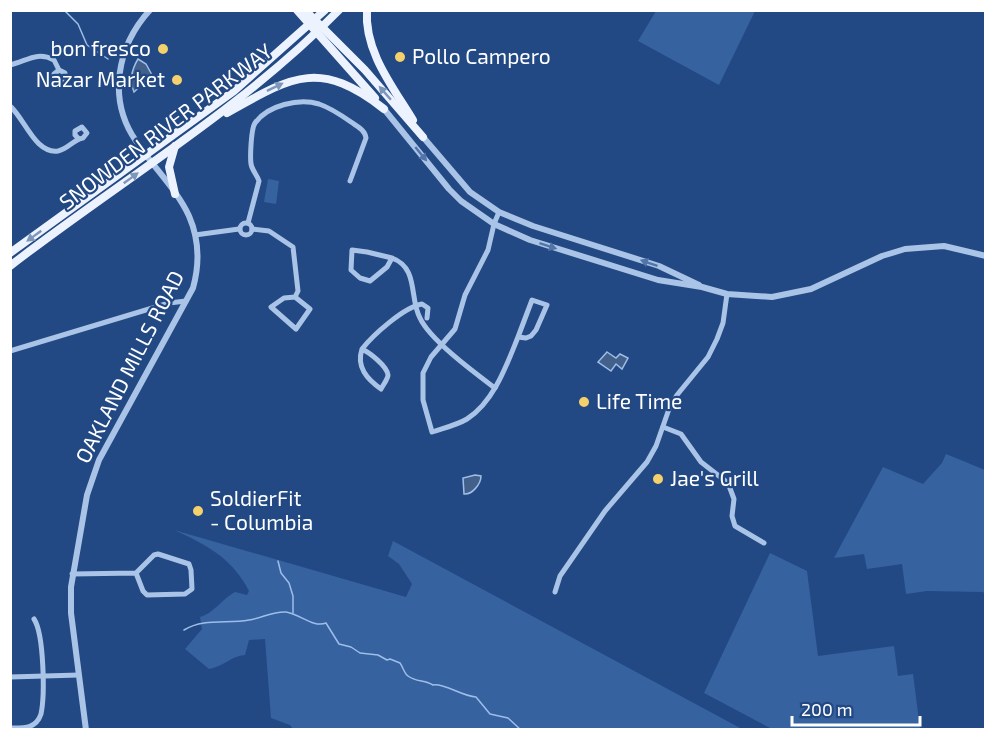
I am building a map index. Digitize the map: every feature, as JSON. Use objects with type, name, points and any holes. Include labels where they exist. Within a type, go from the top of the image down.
[{"type":"main road","points":[[297,10],[384,109]]},
{"type":"main road","points":[[305,10],[365,70],[423,137]]},
{"type":"main road","name":"SNOWDEN RIVER PARKWAY","points":[[10,266],[258,84],[310,39],[339,10]]},
{"type":"main road","points":[[367,10],[367,28],[374,52],[423,137]]},
{"type":"main road","name":"SNOWDEN RIVER PARKWAY","points":[[10,253],[234,91],[324,12]]},
{"type":"main road","points":[[205,125],[277,85],[301,79],[319,78],[345,83],[384,109]]},
{"type":"main road","points":[[175,146],[169,167],[175,194]]},
{"type":"street","name":"OAKLAND MILLS ROAD","points":[[86,729],[71,613],[72,574],[87,495],[95,470],[186,301],[196,274],[198,251],[188,214],[127,125],[120,103],[121,62],[136,28],[150,11]]},
{"type":"street","points":[[10,65],[32,56],[42,56],[54,60],[59,70]]},
{"type":"street","points":[[239,229],[241,234],[246,236],[251,233],[250,226],[259,185],[258,177],[251,166],[253,128],[257,121],[275,109],[299,102],[318,104],[361,129],[366,138],[350,182]]},
{"type":"street","points":[[10,106],[38,143],[45,148],[58,151],[67,148],[78,138]]},
{"type":"street","points":[[384,109],[449,189],[461,201],[494,225],[530,240],[643,276],[727,294],[757,297],[797,293],[823,284],[882,256],[918,247],[944,246],[986,256]]},
{"type":"street","points":[[423,137],[465,186],[486,205],[499,212],[519,222],[658,266],[702,287]]},
{"type":"street","points":[[499,212],[488,250],[465,295],[457,325],[431,357],[422,379],[423,400],[432,432],[466,420],[476,412],[501,378],[532,300],[547,305],[534,334],[526,338],[518,337]]},
{"type":"street","points":[[239,229],[242,224],[269,231],[292,247],[298,288],[295,297]]},
{"type":"street","points":[[195,234],[239,229]]},
{"type":"street","points":[[392,258],[387,267],[370,280],[360,278],[351,270],[352,250],[392,258],[400,262],[410,274],[421,320],[443,345],[495,388]]},
{"type":"street","points":[[555,592],[560,576],[605,511],[647,462],[666,415],[677,395],[708,357],[723,322],[727,294]]},
{"type":"street","points":[[295,297],[310,309],[296,329],[271,308],[284,298],[295,297]]},
{"type":"street","points":[[10,351],[169,303],[186,301]]},
{"type":"street","points":[[362,349],[372,354],[388,372],[388,377],[381,389],[363,371],[360,360],[362,349],[404,311],[416,304],[422,303],[428,308],[427,318]]},
{"type":"street","points":[[663,427],[681,434],[701,462],[724,479],[732,493],[732,516],[735,526],[764,543]]},
{"type":"street","points":[[72,574],[136,573],[156,554],[186,562],[190,566],[192,589],[185,594],[147,595],[136,573]]},
{"type":"street","points":[[10,729],[34,725],[40,718],[42,709],[40,635],[34,619]]},
{"type":"street","points":[[10,677],[79,675]]},
{"type":"shaded area","points":[[656,11],[755,11],[719,85],[638,41]]},
{"type":"shaded area","points":[[138,59],[146,64],[152,75],[134,92],[132,75]]},
{"type":"shaded area","points":[[268,179],[279,181],[276,204],[264,202]]},
{"type":"shaded area","points":[[607,352],[616,358],[620,354],[628,358],[622,369],[616,364],[611,371],[598,362]]},
{"type":"shaded area","points":[[946,454],[985,470],[985,594],[983,592],[927,591],[906,594],[902,564],[867,569],[864,554],[834,558],[883,467],[923,484],[942,463]]},
{"type":"shaded area","points":[[481,476],[478,485],[470,493],[464,494],[463,478]]},
{"type":"shaded area","points":[[174,530],[406,597],[412,584],[399,564],[388,556],[393,541],[742,729],[293,729],[290,725],[271,718],[265,639],[249,640],[245,655],[209,669],[185,649],[202,629],[200,617],[209,613],[235,592],[247,595],[249,591],[235,570],[218,554]]},
{"type":"shaded area","points":[[770,553],[807,571],[818,656],[894,646],[898,676],[913,674],[920,729],[772,729],[704,693]]},
{"type":"waterway","points":[[64,10],[78,24],[87,45],[108,59]]},
{"type":"waterway","points":[[278,561],[281,573],[289,583],[293,596],[293,613]]},
{"type":"waterway","points":[[184,630],[200,624],[249,620],[281,612],[291,613],[316,624],[326,623],[339,644],[351,647],[360,653],[378,655],[400,663],[411,678],[476,697],[490,714],[508,718],[521,730]]},
{"type":"place","name":"bon fresco","points":[[163,49]]},
{"type":"place","name":"Pollo Campero","points":[[400,57]]},
{"type":"place","name":"Nazar Market","points":[[177,80]]},
{"type":"place","name":"Life Time","points":[[584,402]]},
{"type":"place","name":"Jae's Grill","points":[[658,479]]},
{"type":"place","name":"SoldierFit - Columbia","points":[[198,511]]}]
